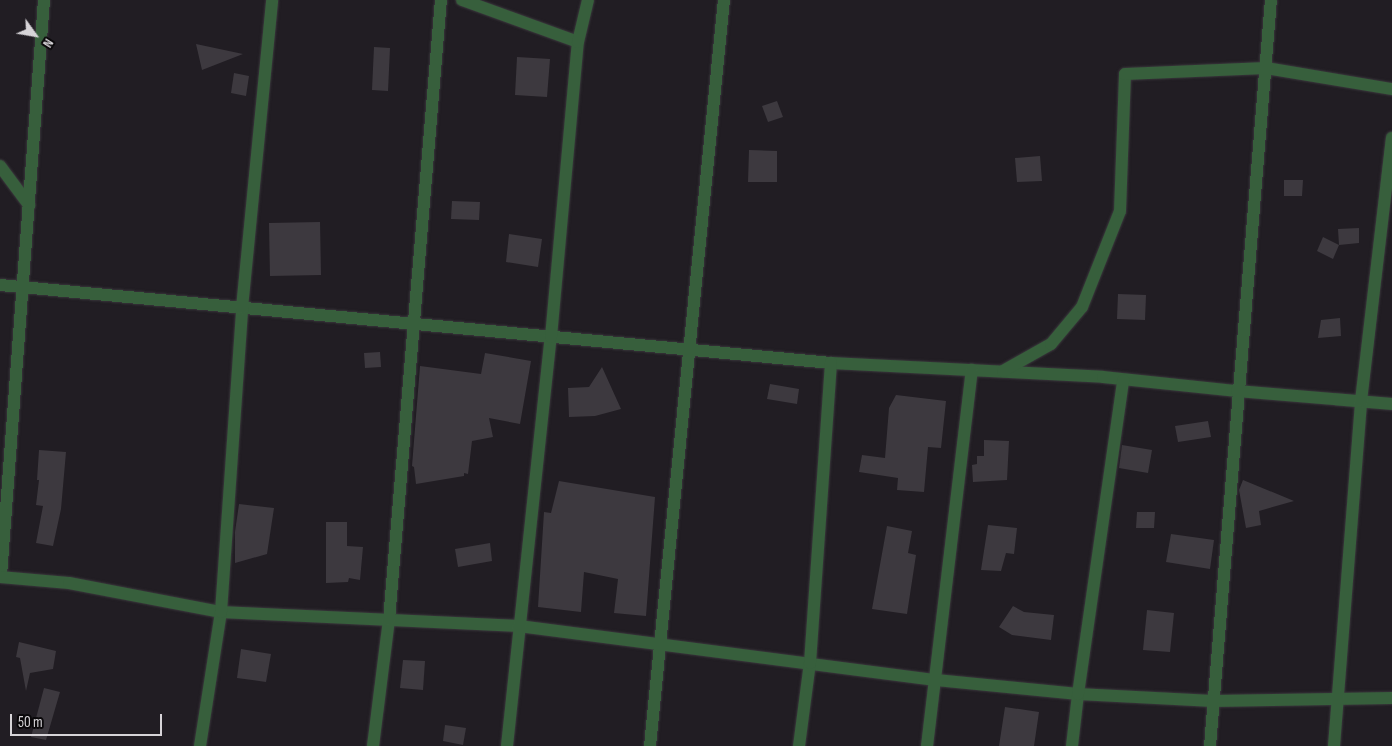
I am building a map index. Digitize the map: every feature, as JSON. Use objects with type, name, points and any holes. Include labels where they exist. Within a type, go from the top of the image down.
[{"type":"street","points":[[44,0],[24,287],[0,576],[68,583],[222,612],[519,626],[936,680],[1078,694],[1213,701],[1392,698]]},
{"type":"street","points":[[200,746],[222,612],[242,308],[272,0]]},
{"type":"street","points":[[373,746],[389,620],[441,0]]},
{"type":"street","points":[[462,0],[578,42]]},
{"type":"street","points":[[506,746],[551,337],[578,42],[588,0]]},
{"type":"street","points":[[650,746],[691,350],[724,0]]},
{"type":"street","points":[[1210,746],[1237,391],[1271,0]]},
{"type":"street","points":[[1003,371],[1051,344],[1082,307],[1120,211],[1125,74],[1266,68],[1392,90]]},
{"type":"street","points":[[1334,746],[1361,401],[1392,138]]},
{"type":"street","points":[[0,166],[29,205]]},
{"type":"street","points":[[0,285],[831,363],[1003,371],[1392,404]]},
{"type":"street","points":[[799,746],[810,663],[831,363]]},
{"type":"street","points":[[928,746],[972,370]]},
{"type":"street","points":[[1072,746],[1123,380]]},
{"type":"building","points":[[196,44],[243,54],[202,70]]},
{"type":"building","points":[[374,47],[390,48],[388,91],[372,90]]},
{"type":"building","points":[[517,57],[550,59],[547,97],[515,95]]},
{"type":"building","points":[[234,73],[249,76],[246,96],[231,93]]},
{"type":"building","points":[[777,101],[783,117],[768,122],[762,106]]},
{"type":"building","points":[[749,150],[777,151],[777,182],[748,182]]},
{"type":"building","points":[[1040,156],[1042,181],[1017,182],[1015,158]]},
{"type":"building","points":[[1284,180],[1303,180],[1302,196],[1284,196]]},
{"type":"building","points":[[452,201],[480,202],[479,220],[451,219]]},
{"type":"building","points":[[320,222],[321,275],[270,276],[269,223]]},
{"type":"building","points":[[1359,228],[1359,243],[1339,245],[1338,229]]},
{"type":"building","points":[[509,234],[542,239],[538,267],[506,262]]},
{"type":"building","points":[[1323,237],[1339,245],[1333,259],[1317,251]]},
{"type":"building","points":[[1118,294],[1146,295],[1145,320],[1117,319]]},
{"type":"building","points":[[1340,318],[1341,336],[1318,338],[1321,320]]},
{"type":"building","points":[[380,352],[381,367],[365,368],[364,353]]},
{"type":"building","points":[[485,353],[531,361],[520,424],[489,418],[493,437],[472,441],[468,474],[464,473],[464,476],[416,484],[414,467],[412,466],[420,366],[481,374]]},
{"type":"building","points":[[602,367],[621,409],[595,416],[569,417],[568,388],[589,387]]},
{"type":"building","points":[[770,384],[799,389],[797,404],[767,399]]},
{"type":"building","points":[[896,395],[946,401],[941,448],[928,447],[924,492],[897,490],[898,478],[859,472],[862,455],[885,458],[889,408]]},
{"type":"building","points":[[1208,421],[1211,437],[1178,442],[1175,426]]},
{"type":"building","points":[[984,440],[1009,441],[1007,480],[973,482],[972,465],[977,464],[977,456],[984,456]]},
{"type":"building","points":[[1122,445],[1152,450],[1148,473],[1119,468]]},
{"type":"building","points":[[39,450],[66,452],[61,509],[53,546],[36,543],[43,506],[36,505],[39,480],[37,480]]},
{"type":"building","points":[[1243,480],[1294,501],[1259,511],[1261,525],[1246,528],[1239,490]]},
{"type":"building","points":[[559,481],[655,497],[646,616],[614,613],[618,579],[584,572],[581,612],[538,607],[544,512],[551,513]]},
{"type":"building","points":[[239,504],[274,508],[267,554],[235,563],[235,532]]},
{"type":"building","points":[[1137,512],[1155,512],[1154,528],[1136,528]]},
{"type":"building","points":[[326,522],[347,522],[347,546],[363,547],[360,580],[349,578],[348,582],[326,583]]},
{"type":"building","points":[[988,525],[1017,528],[1014,554],[1006,553],[1001,571],[981,570]]},
{"type":"building","points":[[887,526],[912,531],[908,553],[916,555],[907,614],[872,609]]},
{"type":"building","points":[[1171,534],[1214,540],[1210,569],[1166,562]]},
{"type":"building","points":[[490,543],[492,561],[458,567],[455,549]]},
{"type":"building","points":[[1013,606],[1024,612],[1054,615],[1051,640],[1012,635],[999,627]]},
{"type":"building","points":[[1147,610],[1174,613],[1170,652],[1143,650]]},
{"type":"building","points":[[19,642],[56,651],[53,669],[30,673],[26,691],[20,658],[16,657]]},
{"type":"building","points":[[241,649],[271,654],[266,682],[237,678]]},
{"type":"building","points":[[403,660],[425,661],[423,690],[400,688]]},
{"type":"building","points":[[44,688],[60,692],[46,740],[31,737]]},
{"type":"building","points":[[1005,707],[1039,712],[1034,746],[999,746]]},
{"type":"building","points":[[445,725],[466,728],[463,745],[443,741]]}]
